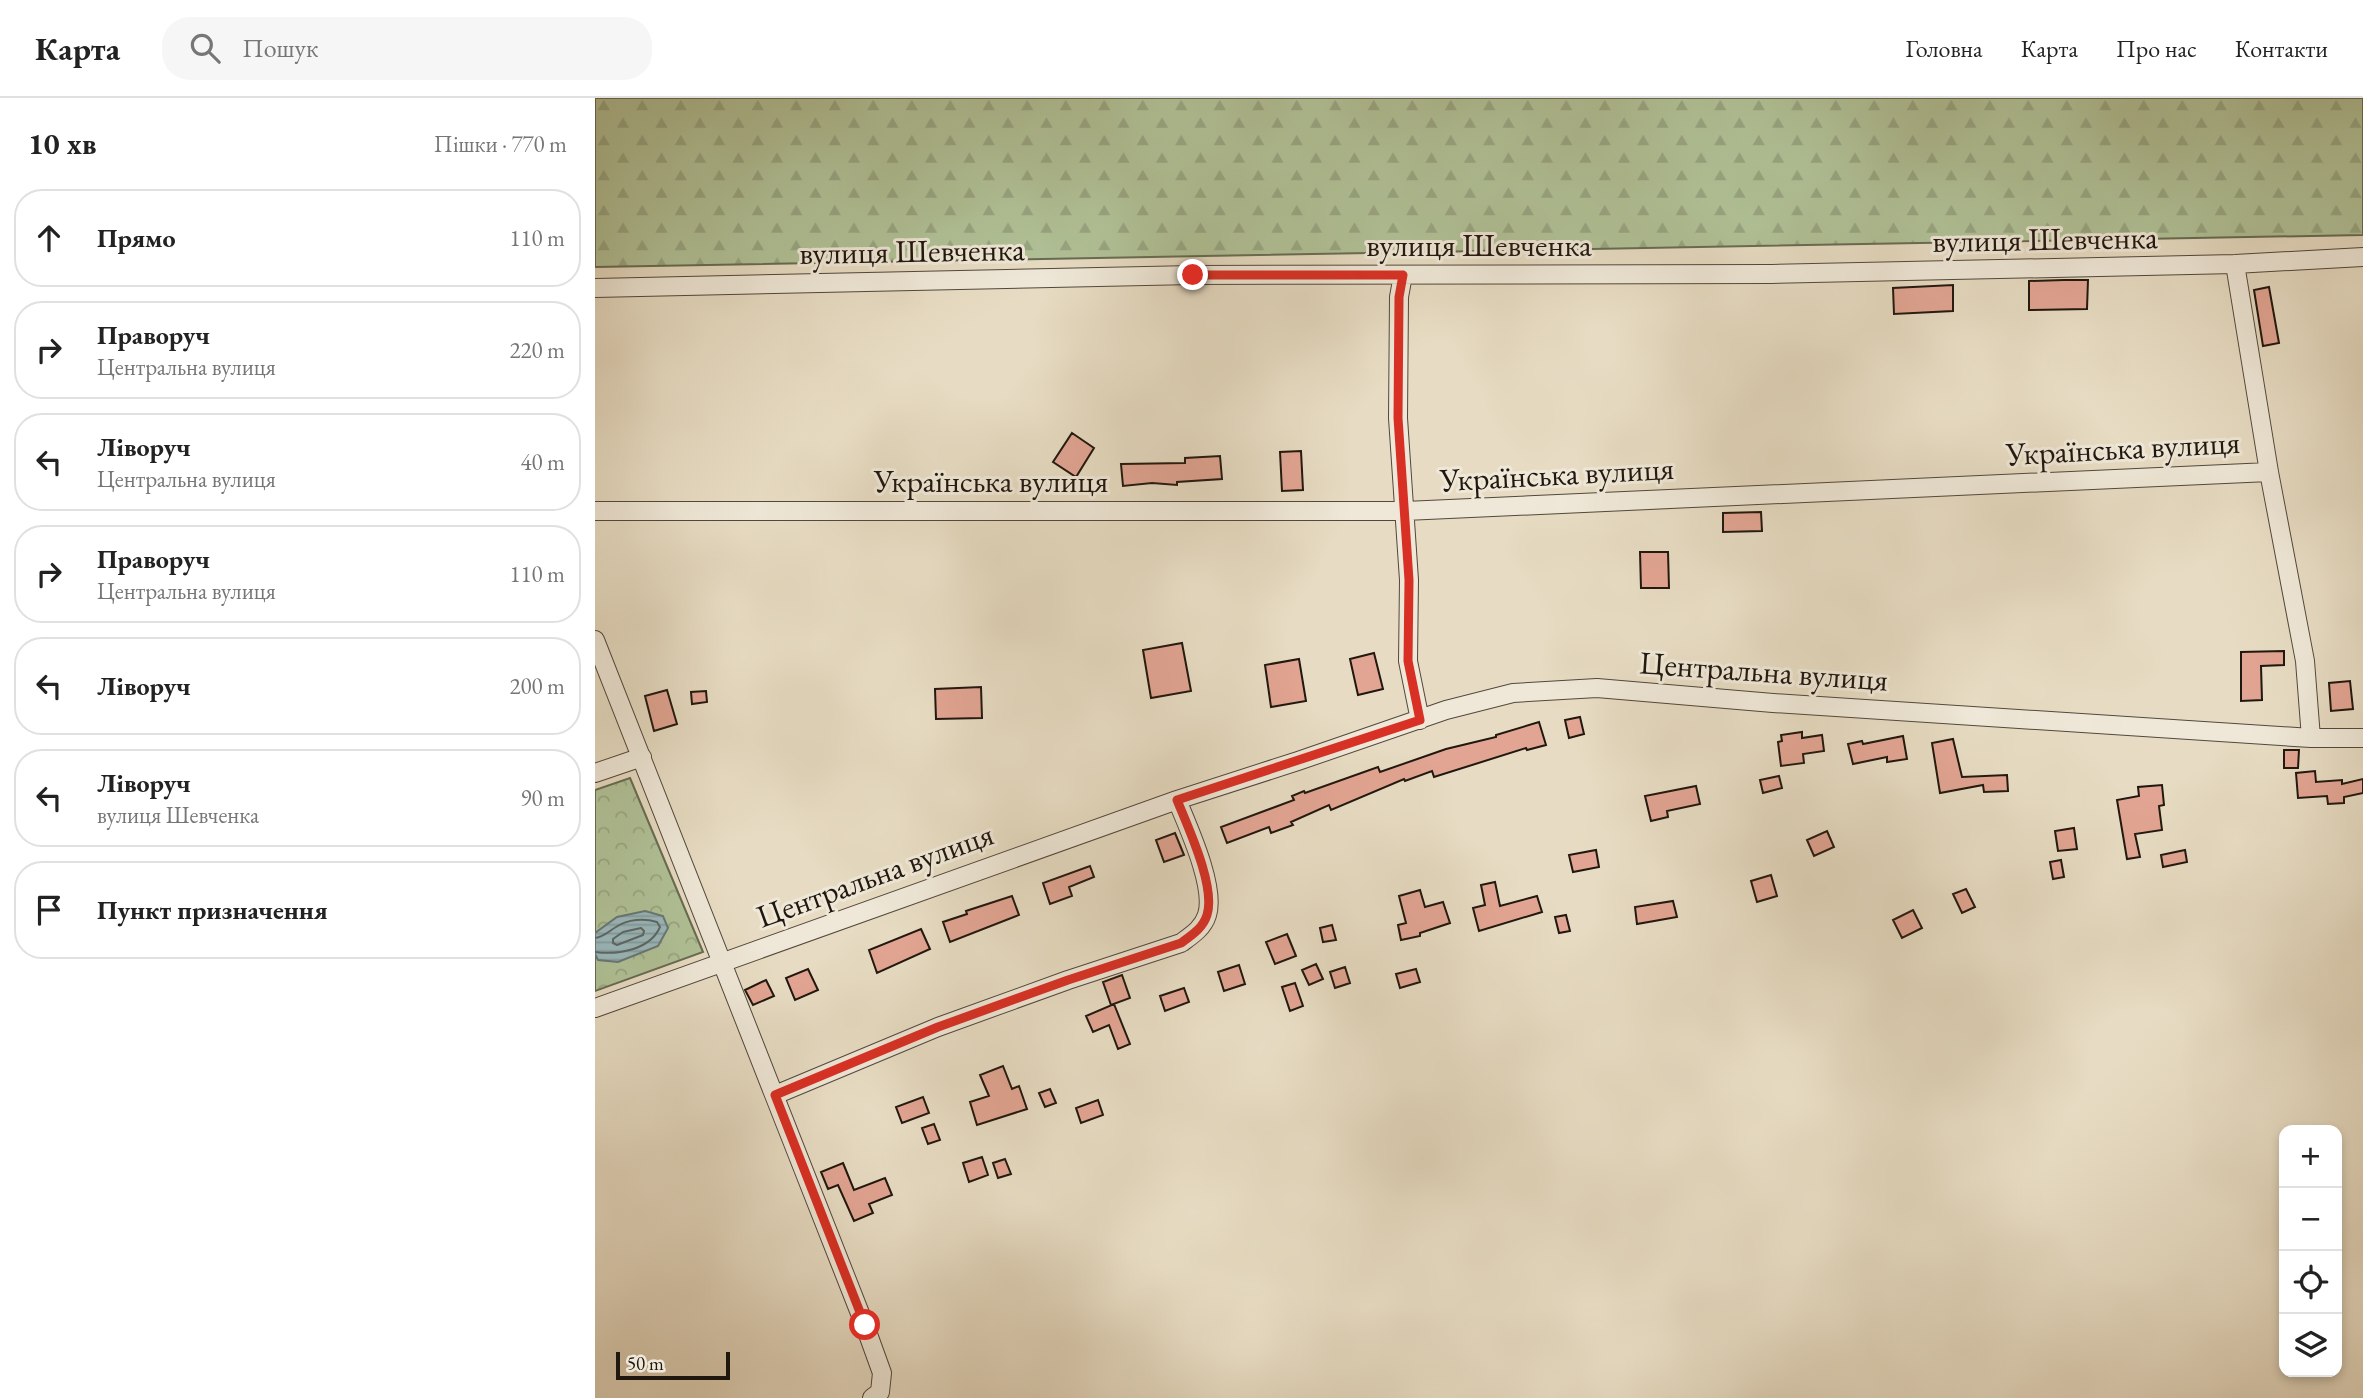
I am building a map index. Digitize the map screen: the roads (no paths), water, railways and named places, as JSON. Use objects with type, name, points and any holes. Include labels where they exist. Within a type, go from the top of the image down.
[{"type":"street","name":"вулиця Шевченка","points":[[595,288],[1193,275],[1772,274],[2235,264],[2363,257]]},
{"type":"street","points":[[2235,264],[2269,472],[2305,661],[2311,738]]},
{"type":"street","points":[[1403,275],[1399,297],[1398,418],[1409,580],[1408,661],[1420,720]]},
{"type":"street","name":"Українська вулиця","points":[[595,511],[1405,511],[2269,472]]},
{"type":"street","points":[[595,639],[882,1373],[876,1395]]},
{"type":"street","name":"Центральна вулиця","points":[[595,1008],[1177,800],[1446,710],[1513,693],[1597,688],[1773,703],[2311,738],[2363,738]]},
{"type":"street","points":[[595,773],[642,757]]},
{"type":"street","points":[[775,1095],[938,1027],[1181,943],[1197,932],[1206,916],[1210,895],[1177,800]]},
{"type":"water","points":[[645,911],[663,916],[668,928],[658,946],[618,962],[598,960],[595,954],[595,933],[617,917]]}]
